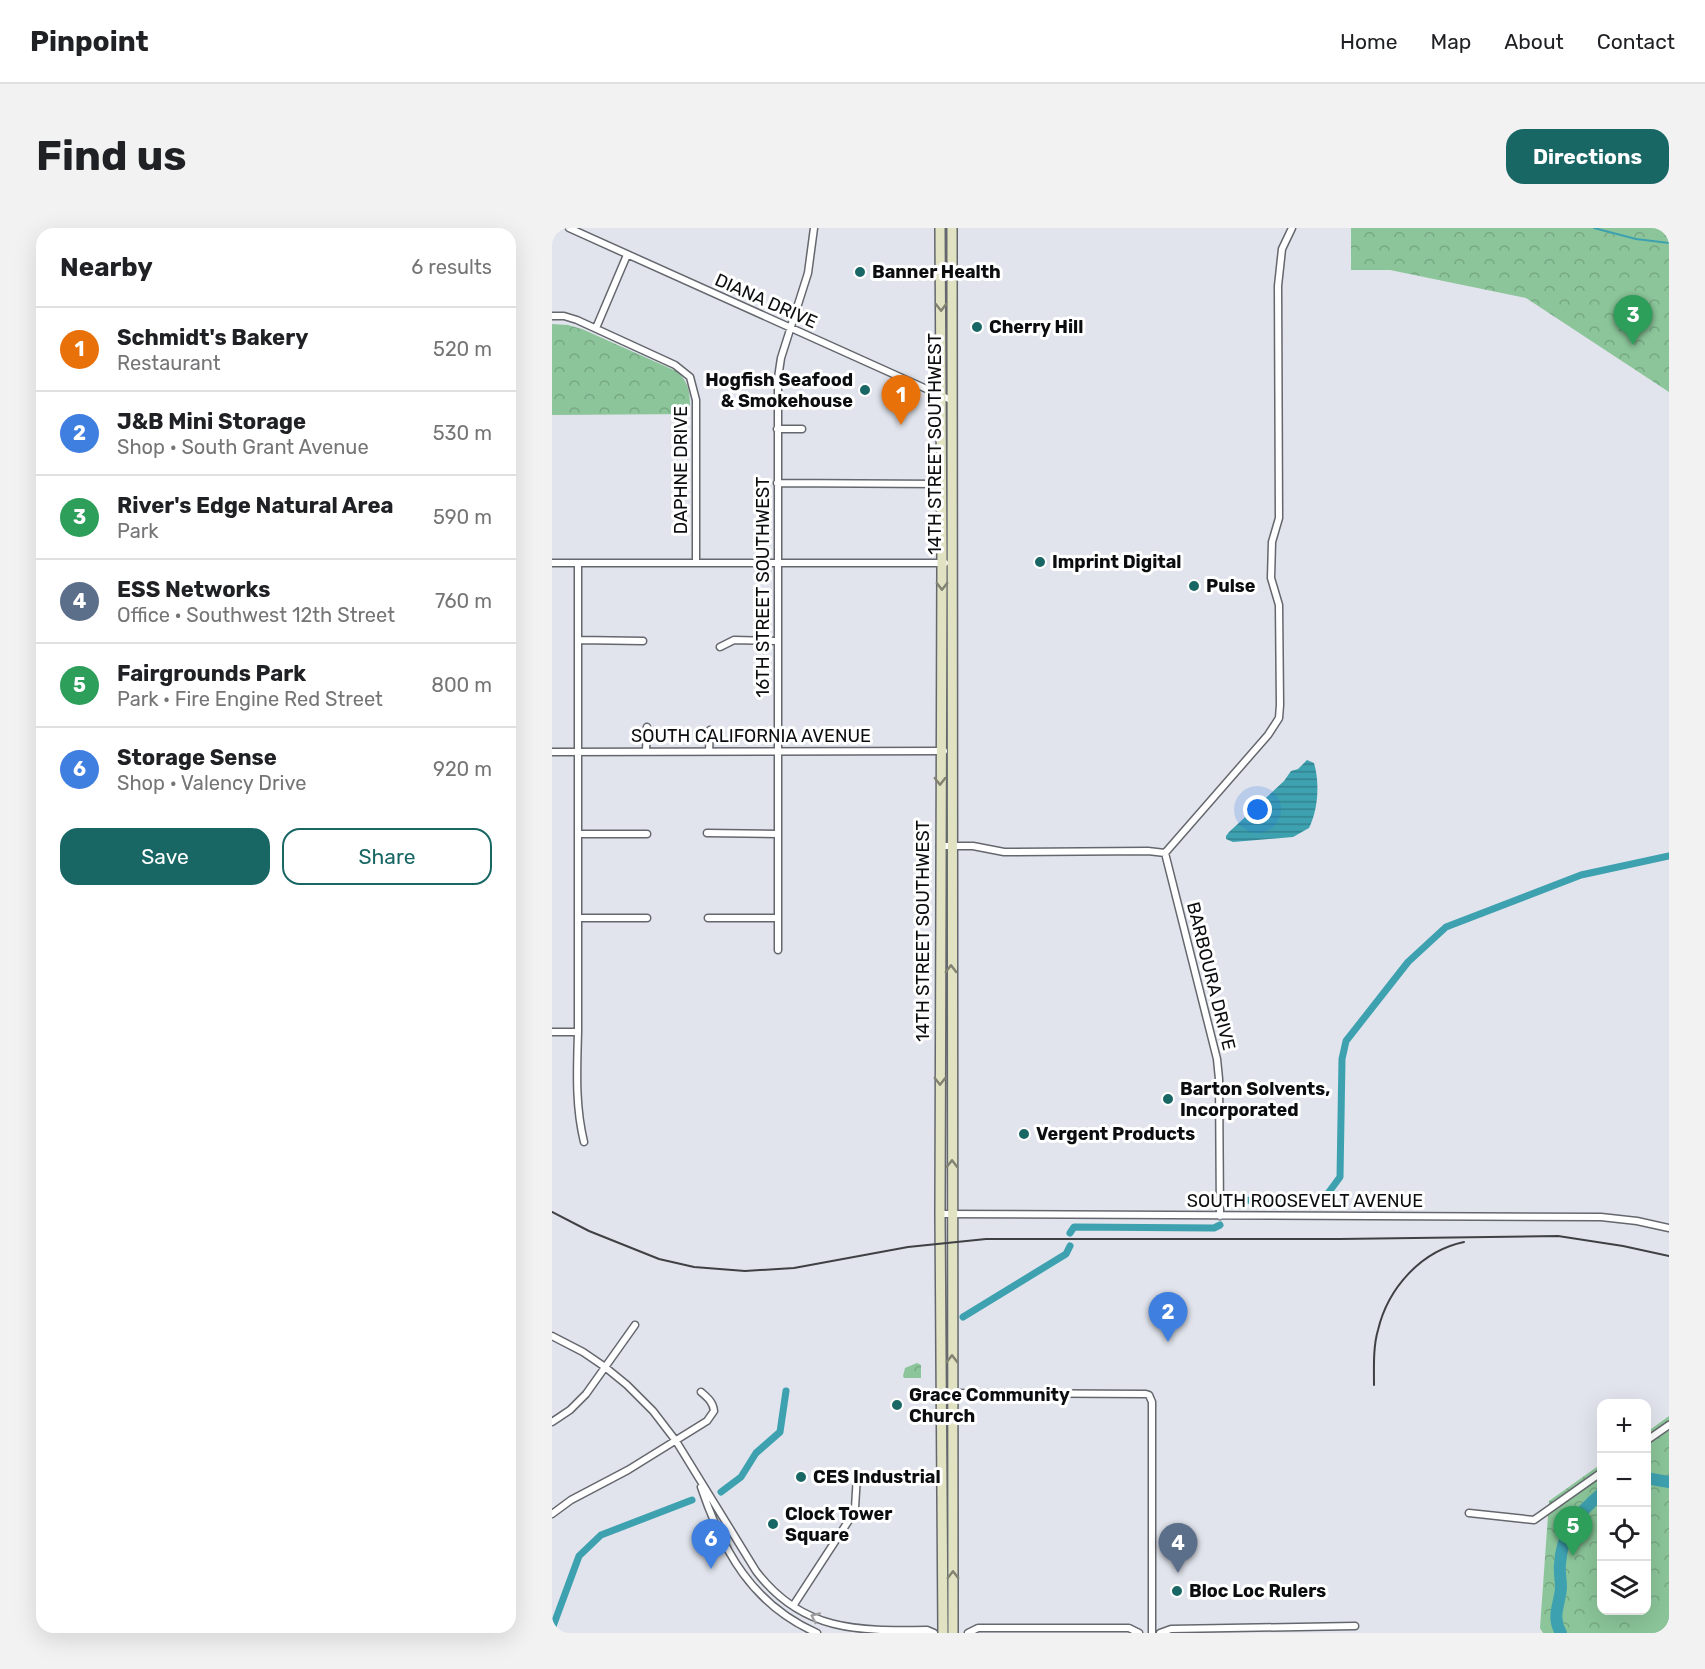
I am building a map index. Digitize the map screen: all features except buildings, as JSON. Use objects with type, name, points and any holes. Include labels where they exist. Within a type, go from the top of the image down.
[{"type":"main road","name":"14TH STREET SOUTHWEST","points":[[940,228],[946,398],[951,751],[953,1633]]},
{"type":"main road","name":"14TH STREET SOUTHWEST","points":[[943,1633],[940,751],[947,563],[941,484],[952,228]]},
{"type":"street","name":"DIANA DRIVE","points":[[569,228],[946,398]]},
{"type":"street","name":"16TH STREET SOUTHWEST","points":[[778,950],[777,429],[779,368],[808,273],[814,228]]},
{"type":"street","points":[[940,846],[973,846],[1004,852],[1148,851],[1165,853],[1268,735],[1279,718],[1279,605],[1271,578],[1272,542],[1279,518],[1278,286],[1282,249],[1292,228]]},
{"type":"street","points":[[596,328],[627,255]]},
{"type":"street","name":"DAPHNE DRIVE","points":[[552,316],[564,316],[596,328],[675,365],[685,371],[693,382],[696,400],[696,562]]},
{"type":"street","points":[[777,429],[802,429]]},
{"type":"street","points":[[777,483],[941,484]]},
{"type":"street","points":[[552,563],[947,563]]},
{"type":"street","points":[[578,563],[576,1093],[578,1118],[584,1142]]},
{"type":"street","points":[[579,640],[643,641]]},
{"type":"street","points":[[720,647],[734,640],[778,641]]},
{"type":"street","points":[[646,752],[647,727]]},
{"type":"street","points":[[710,730],[710,752]]},
{"type":"street","name":"SOUTH CALIFORNIA AVENUE","points":[[552,752],[951,751]]},
{"type":"street","points":[[707,833],[778,834]]},
{"type":"street","points":[[578,834],[647,834]]},
{"type":"street","name":"BARBOURA DRIVE","points":[[1165,853],[1217,1059],[1220,1216]]},
{"type":"street","points":[[578,918],[647,918]]},
{"type":"street","points":[[708,918],[777,918]]},
{"type":"street","points":[[552,1032],[578,1032]]},
{"type":"street","name":"SOUTH ROOSEVELT AVENUE","points":[[940,1214],[1601,1217],[1669,1228]]},
{"type":"street","points":[[552,1422],[581,1400],[635,1325]]},
{"type":"street","points":[[552,1336],[605,1366],[647,1404],[676,1440],[699,1481],[714,1500],[763,1580],[794,1606],[827,1622],[849,1628],[873,1631],[927,1630],[934,1633]]},
{"type":"street","points":[[552,1514],[571,1500],[610,1480],[707,1420],[714,1411],[712,1401],[702,1392]]},
{"type":"street","points":[[941,1393],[1149,1395],[1152,1402],[1152,1633]]},
{"type":"street","points":[[1651,1438],[1669,1425]]},
{"type":"street","points":[[794,1606],[851,1517],[855,1508],[857,1475]]},
{"type":"street","points":[[1469,1513],[1534,1520],[1597,1476]]},
{"type":"street","points":[[699,1481],[726,1546],[749,1584],[784,1616],[817,1633]]},
{"type":"street","points":[[1160,1633],[1171,1629],[1355,1626]]},
{"type":"street","points":[[968,1633],[978,1628],[1129,1628],[1139,1633]]},
{"type":"green space","points":[[1351,228],[1669,228],[1669,392],[1526,298],[1390,270],[1351,270]]},
{"type":"green space","points":[[552,324],[582,329],[676,371],[687,385],[690,396],[690,414],[552,415]]},
{"type":"green space","points":[[917,1363],[921,1365],[921,1378],[904,1378],[905,1368]]},
{"type":"green space","points":[[1669,1416],[1669,1633],[1543,1633],[1540,1628],[1549,1501],[1597,1467],[1597,1615],[1651,1615],[1651,1429]]},
{"type":"green space","points":[[1669,1596],[1669,1633],[1625,1633],[1637,1617],[1651,1615],[1651,1608]]},
{"type":"water","points":[[1307,760],[1314,763],[1317,788],[1316,805],[1309,828],[1293,837],[1233,842],[1226,839],[1229,832],[1284,781],[1291,771],[1298,769]]},
{"type":"waterway","points":[[1594,228],[1636,239],[1669,243]]},
{"type":"waterway","points":[[1237,1200],[1306,1201],[1326,1196],[1340,1177],[1342,1059],[1346,1041],[1408,962],[1446,927],[1581,875],[1669,856]]},
{"type":"waterway","points":[[1070,1233],[1074,1227],[1214,1228],[1220,1225]]},
{"type":"waterway","points":[[963,1317],[1066,1254],[1070,1246]]},
{"type":"waterway","points":[[721,1492],[741,1477],[756,1453],[780,1432],[786,1391]]},
{"type":"waterway","points":[[1651,1479],[1669,1482]]},
{"type":"waterway","points":[[1561,1633],[1556,1616],[1561,1587],[1561,1553],[1573,1524],[1597,1498]]},
{"type":"waterway","points":[[552,1629],[579,1556],[601,1535],[692,1500]]},
{"type":"railway","points":[[552,1212],[589,1231],[659,1259],[694,1267],[745,1271],[794,1268],[908,1247],[986,1239],[1340,1239],[1558,1236],[1669,1256]]},
{"type":"railway","points":[[1374,1385],[1376,1337],[1383,1315],[1398,1286],[1421,1263],[1434,1254],[1464,1242]]},
{"type":"place","name":"Banner Health","points":[[860,272]]},
{"type":"place","name":"Cherry Hill","points":[[977,327]]},
{"type":"place","name":"River's Edge Natural Area","points":[[1633,345]]},
{"type":"place","name":"Hogfish Seafood & Smokehouse","points":[[865,390]]},
{"type":"place","name":"Schmidt's Bakery","points":[[901,425]]},
{"type":"place","name":"Imprint Digital","points":[[1040,562]]},
{"type":"place","name":"Pulse","points":[[1194,586]]},
{"type":"place","name":"Barton Solvents, Incorporated","points":[[1168,1099]]},
{"type":"place","name":"Vergent Products","points":[[1024,1134]]},
{"type":"place","name":"J&B Mini Storage","points":[[1168,1342]]},
{"type":"place","name":"Grace Community Church","points":[[897,1405]]},
{"type":"place","name":"CES Industrial","points":[[801,1477]]},
{"type":"place","name":"Clock Tower Square","points":[[773,1524]]},
{"type":"place","name":"Fairgrounds Park","points":[[1573,1556]]},
{"type":"place","name":"Storage Sense","points":[[711,1569]]},
{"type":"place","name":"ESS Networks","points":[[1178,1573]]},
{"type":"place","name":"Bloc Loc Rulers","points":[[1177,1591]]}]
